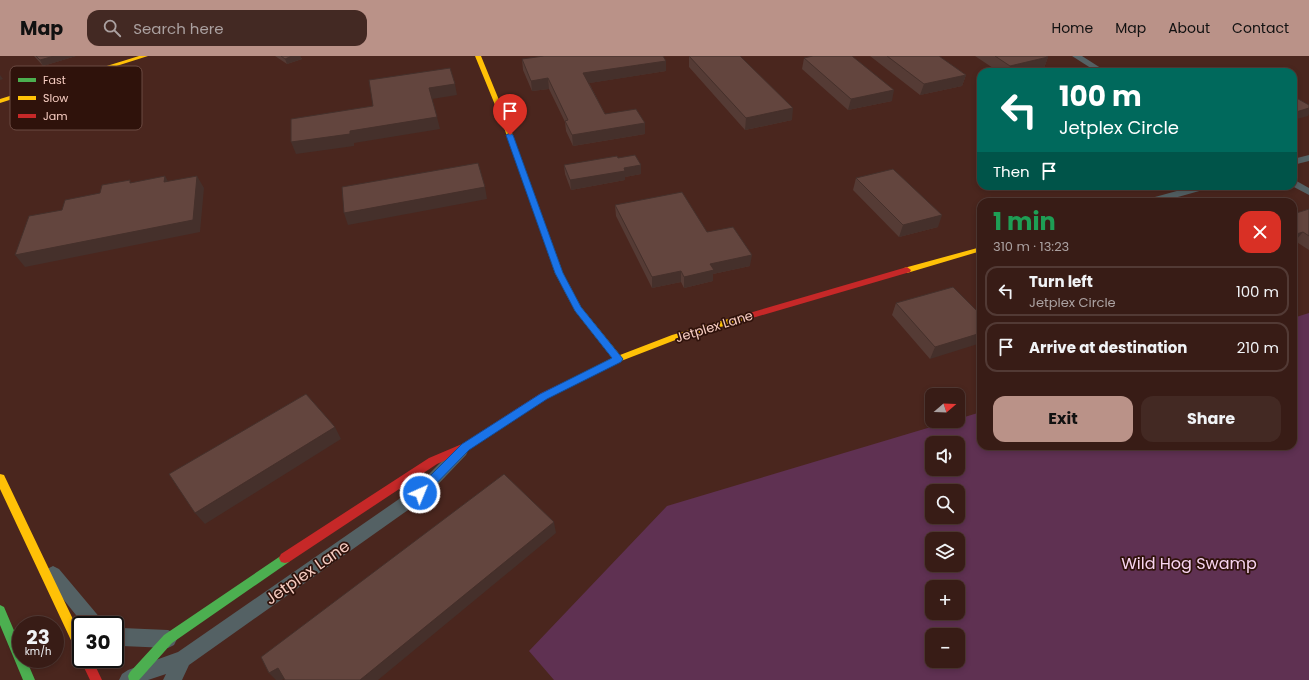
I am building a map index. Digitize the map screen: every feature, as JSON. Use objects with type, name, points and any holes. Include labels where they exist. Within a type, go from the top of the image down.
[{"type":"street","points":[[113,66],[145,56]]},
{"type":"street","points":[[478,56],[505,122],[559,273],[578,309],[618,359]]},
{"type":"street","points":[[1076,56],[1096,68]]},
{"type":"street","points":[[0,101],[10,98]]},
{"type":"street","points":[[1297,161],[1309,158]]},
{"type":"street","points":[[1297,184],[1309,192]]},
{"type":"street","points":[[1162,198],[1192,190]]},
{"type":"street","name":"Jetplex Lane","points":[[131,678],[168,639],[284,559],[434,461],[465,447],[544,396],[618,359],[675,337],[977,250]]},
{"type":"street","name":"Jetplex Lane","points":[[131,678],[183,658],[420,493],[465,447]]},
{"type":"street","points":[[0,478],[10,506],[36,553],[72,630]]},
{"type":"street","points":[[36,553],[88,616]]},
{"type":"street","points":[[0,611],[29,680]]},
{"type":"street","points":[[124,637],[168,639]]},
{"type":"street","points":[[172,680],[183,658]]},
{"type":"street","points":[[90,668],[96,680]]},
{"type":"green space","name":"Wild Hog Swamp","points":[[1309,313],[1309,680],[554,680],[529,651],[667,506],[928,428],[965,428],[965,417],[977,413],[977,450],[1297,450],[1297,317]]},
{"type":"building","points":[[36,56],[54,56],[40,60]]},
{"type":"building","points":[[281,56],[292,56],[285,59]]},
{"type":"building","points":[[544,56],[663,56],[666,61],[583,73],[605,114],[636,109],[645,123],[572,135],[565,121],[568,120],[548,78],[531,81],[522,59]]},
{"type":"building","points":[[689,56],[740,56],[793,108],[746,118]]},
{"type":"building","points":[[813,56],[852,56],[894,90],[851,99],[804,58]]},
{"type":"building","points":[[887,56],[939,56],[966,75],[924,84]]},
{"type":"building","points":[[995,56],[1046,56],[1048,57],[1010,66]]},
{"type":"building","points":[[450,68],[455,84],[429,88],[437,117],[350,131],[350,134],[291,142],[291,119],[373,106],[369,80]]},
{"type":"building","points":[[1297,98],[1309,105],[1309,108],[1297,112]]},
{"type":"building","points":[[635,155],[641,165],[624,168],[625,171],[570,180],[564,165],[617,156],[618,158]]},
{"type":"building","points":[[478,163],[485,187],[344,213],[342,187]]},
{"type":"building","points":[[893,169],[942,215],[903,225],[856,178]]},
{"type":"building","points":[[165,176],[164,182],[197,176],[193,220],[15,255],[29,216],[62,210],[65,200],[100,193],[102,185],[130,180],[130,183]]},
{"type":"building","points":[[682,192],[707,232],[733,227],[752,255],[710,264],[714,270],[684,277],[681,271],[652,277],[615,205]]},
{"type":"building","points":[[1309,209],[1309,236],[1303,232],[1297,234],[1297,213]]},
{"type":"building","points":[[953,287],[977,311],[977,334],[935,347],[896,303]]},
{"type":"building","points":[[306,394],[335,427],[195,513],[169,474]]},
{"type":"building","points":[[504,474],[554,522],[360,680],[285,680],[278,668],[269,673],[261,657]]},
{"type":"traffic: fast","points":[[134,676],[168,639],[285,558]]},
{"type":"traffic: fast","points":[[0,611],[29,680]]},
{"type":"traffic: slow","points":[[113,66],[145,56]]},
{"type":"traffic: slow","points":[[478,56],[505,122],[559,273],[578,309],[618,359]]},
{"type":"traffic: slow","points":[[0,101],[10,98]]},
{"type":"traffic: slow","points":[[907,270],[977,250]]},
{"type":"traffic: slow","points":[[562,387],[618,359],[675,337],[749,316]]},
{"type":"traffic: slow","points":[[0,478],[72,630]]},
{"type":"traffic: jam","points":[[749,316],[907,270]]},
{"type":"traffic: jam","points":[[285,558],[433,461],[465,447],[544,396],[562,387]]},
{"type":"traffic: jam","points":[[90,668],[96,680]]},
{"type":"route","points":[[420,493],[465,447],[544,396],[618,359],[578,309],[559,273],[510,135]]}]
